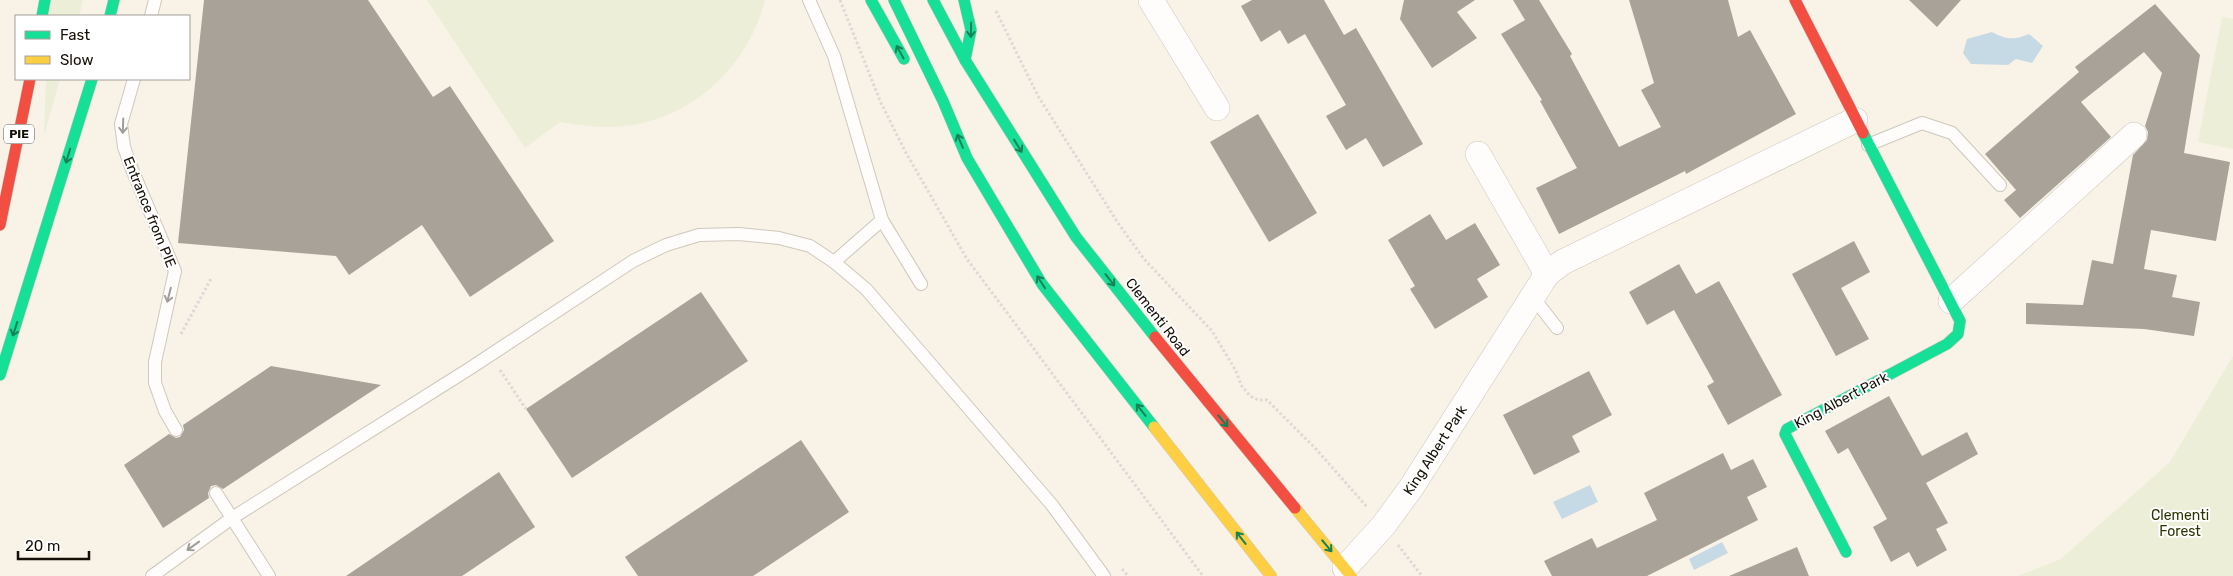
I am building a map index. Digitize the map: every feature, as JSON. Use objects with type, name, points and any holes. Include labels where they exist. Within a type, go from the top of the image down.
[{"type":"main road","points":[[42,15],[45,0]]},
{"type":"main road","points":[[110,15],[114,0]]},
{"type":"main road","points":[[871,0],[908,67]]},
{"type":"main road","points":[[894,0],[943,101],[967,158],[1042,284],[1271,576]]},
{"type":"main road","name":"Clementi Road","points":[[933,0],[965,60],[1076,237],[1192,384],[1348,572]]},
{"type":"main road","points":[[964,0],[971,17],[972,34],[965,60]]},
{"type":"main road","name":"King Albert Park","points":[[1795,0],[1854,120],[1960,321],[1958,334],[1947,344],[1787,429],[1785,434],[1846,552]]},
{"type":"main road","name":"PIE","points":[[0,225],[30,80]]},
{"type":"main road","points":[[0,375],[92,80]]},
{"type":"main road","points":[[926,90],[943,101]]},
{"type":"street","points":[[1151,0],[1217,108]]},
{"type":"street","name":"King Albert Park","points":[[1348,572],[1411,488],[1547,274],[1562,262],[1854,120]]},
{"type":"street","points":[[1951,301],[2134,136]]},
{"type":"street","points":[[1478,154],[1547,274]]},
{"type":"lane","points":[[151,15],[155,0]]},
{"type":"lane","points":[[809,0],[834,56],[882,220],[921,284]]},
{"type":"lane","name":"Entrance from PIE","points":[[134,80],[121,124],[124,147],[175,270],[155,362],[155,383],[165,412],[176,430]]},
{"type":"lane","points":[[1868,145],[1922,123],[1952,133],[2000,185]]},
{"type":"lane","points":[[834,262],[882,220]]},
{"type":"lane","points":[[152,576],[232,518],[490,355],[633,261],[666,245],[699,235],[739,234],[779,238],[810,246],[834,262],[866,289],[1052,505],[1104,576]]},
{"type":"lane","points":[[1532,296],[1557,328]]},
{"type":"lane","points":[[216,493],[269,576]]},
{"type":"path","points":[[840,0],[881,103],[905,151],[967,259],[1204,576]]},
{"type":"path","points":[[995,9],[1038,96],[1104,203],[1144,259],[1212,331],[1236,371],[1241,386],[1250,396],[1258,400],[1267,400],[1316,449],[1383,526],[1422,576]]},
{"type":"path","points":[[179,339],[212,277]]},
{"type":"path","points":[[490,355],[526,409]]},
{"type":"green space","points":[[49,0],[83,0],[79,15],[48,15]]},
{"type":"green space","points":[[427,0],[765,0],[756,26],[743,50],[727,72],[707,91],[685,106],[660,118],[634,125],[600,127],[560,122],[525,148]]},
{"type":"green space","points":[[2222,17],[2233,19],[2233,149],[2198,142]]},
{"type":"green space","points":[[46,80],[60,80],[44,136]]},
{"type":"green space","name":"Clementi Forest","points":[[2233,356],[2233,576],[2018,576],[2061,559],[2170,462]]},
{"type":"water","points":[[1992,32],[2002,37],[2010,38],[2029,34],[2043,46],[2032,63],[2016,59],[2008,65],[1971,64],[1963,53],[1967,39]]},
{"type":"water","points":[[1590,485],[1598,502],[1562,519],[1553,502]]},
{"type":"water","points":[[1722,542],[1728,553],[1694,570],[1689,559]]},
{"type":"building","points":[[204,0],[368,0],[433,97],[450,86],[554,241],[470,297],[422,225],[349,275],[336,256],[178,243]]},
{"type":"building","points":[[1252,0],[1324,0],[1344,35],[1356,28],[1423,144],[1383,167],[1366,138],[1346,150],[1326,116],[1346,105],[1305,34],[1288,44],[1280,30],[1261,42],[1241,6]]},
{"type":"building","points":[[1404,0],[1475,0],[1457,12],[1477,38],[1432,68],[1400,19]]},
{"type":"building","points":[[1513,0],[1539,0],[1572,54],[1570,56],[1619,147],[1661,127],[1641,90],[1654,83],[1629,0],[1728,0],[1738,37],[1750,30],[1796,114],[1686,174],[1685,171],[1559,234],[1536,188],[1577,168],[1540,101],[1542,100],[1501,34],[1525,20]]},
{"type":"building","points":[[1909,0],[1961,0],[1937,27]]},
{"type":"building","points":[[2155,4],[2200,55],[2184,153],[2230,162],[2216,241],[2151,230],[2144,269],[2177,275],[2172,297],[2200,302],[2194,336],[2144,329],[2026,324],[2026,303],[2083,305],[2092,260],[2113,264],[2133,155],[2147,140],[2148,132],[2145,126],[2162,73],[2144,52],[2081,102],[2111,137],[2020,218],[2004,200],[2016,190],[1985,154],[2079,72],[2075,67]]},
{"type":"building","points":[[1258,114],[1317,213],[1269,242],[1210,142]]},
{"type":"building","points":[[1430,214],[1446,240],[1475,223],[1500,265],[1477,279],[1488,297],[1435,329],[1410,289],[1415,286],[1388,240]]},
{"type":"building","points":[[1854,241],[1870,272],[1841,288],[1869,339],[1836,356],[1792,274]]},
{"type":"building","points":[[1679,264],[1696,294],[1719,281],[1782,395],[1728,425],[1707,386],[1714,382],[1674,310],[1647,325],[1629,292]]},
{"type":"building","points":[[701,292],[748,361],[572,478],[526,409]]},
{"type":"building","points":[[271,366],[381,385],[223,489],[216,485],[211,486],[208,493],[209,498],[163,528],[124,465],[169,434],[176,438],[180,437],[184,430],[183,425]]},
{"type":"building","points":[[1589,371],[1612,415],[1572,436],[1580,452],[1534,475],[1503,415]]},
{"type":"building","points":[[1889,396],[1922,456],[1967,432],[1978,454],[1926,483],[1948,523],[1936,529],[1947,550],[1917,567],[1909,552],[1891,562],[1873,527],[1887,519],[1848,448],[1838,454],[1825,431]]},
{"type":"building","points":[[801,440],[849,512],[753,576],[638,576],[625,557]]},
{"type":"building","points":[[1723,453],[1731,470],[1753,459],[1767,487],[1747,497],[1758,520],[1647,576],[1552,576],[1544,561],[1592,538],[1597,548],[1657,520],[1644,493]]},
{"type":"building","points":[[499,472],[535,527],[462,576],[346,576]]},
{"type":"building","points":[[1797,547],[1809,576],[1729,576]]},
{"type":"traffic: fast","points":[[42,15],[45,0]]},
{"type":"traffic: fast","points":[[110,15],[114,0]]},
{"type":"traffic: fast","points":[[871,0],[904,59]]},
{"type":"traffic: fast","points":[[894,0],[943,101],[967,158],[1042,284],[1154,427]]},
{"type":"traffic: fast","points":[[933,0],[965,60],[1076,237],[1155,337]]},
{"type":"traffic: fast","points":[[964,0],[971,30],[965,60]]},
{"type":"traffic: fast","points":[[0,375],[92,80]]},
{"type":"traffic: fast","points":[[1846,552],[1785,434],[1787,429],[1947,344],[1958,334],[1960,321],[1863,133]]},
{"type":"traffic: slow","points":[[1154,427],[1271,576]]},
{"type":"traffic: slow","points":[[1295,508],[1351,576]]},
{"type":"traffic: jam","points":[[1795,0],[1863,133]]},
{"type":"traffic: jam","points":[[0,225],[30,80]]},
{"type":"traffic: jam","points":[[1155,337],[1295,508]]}]
